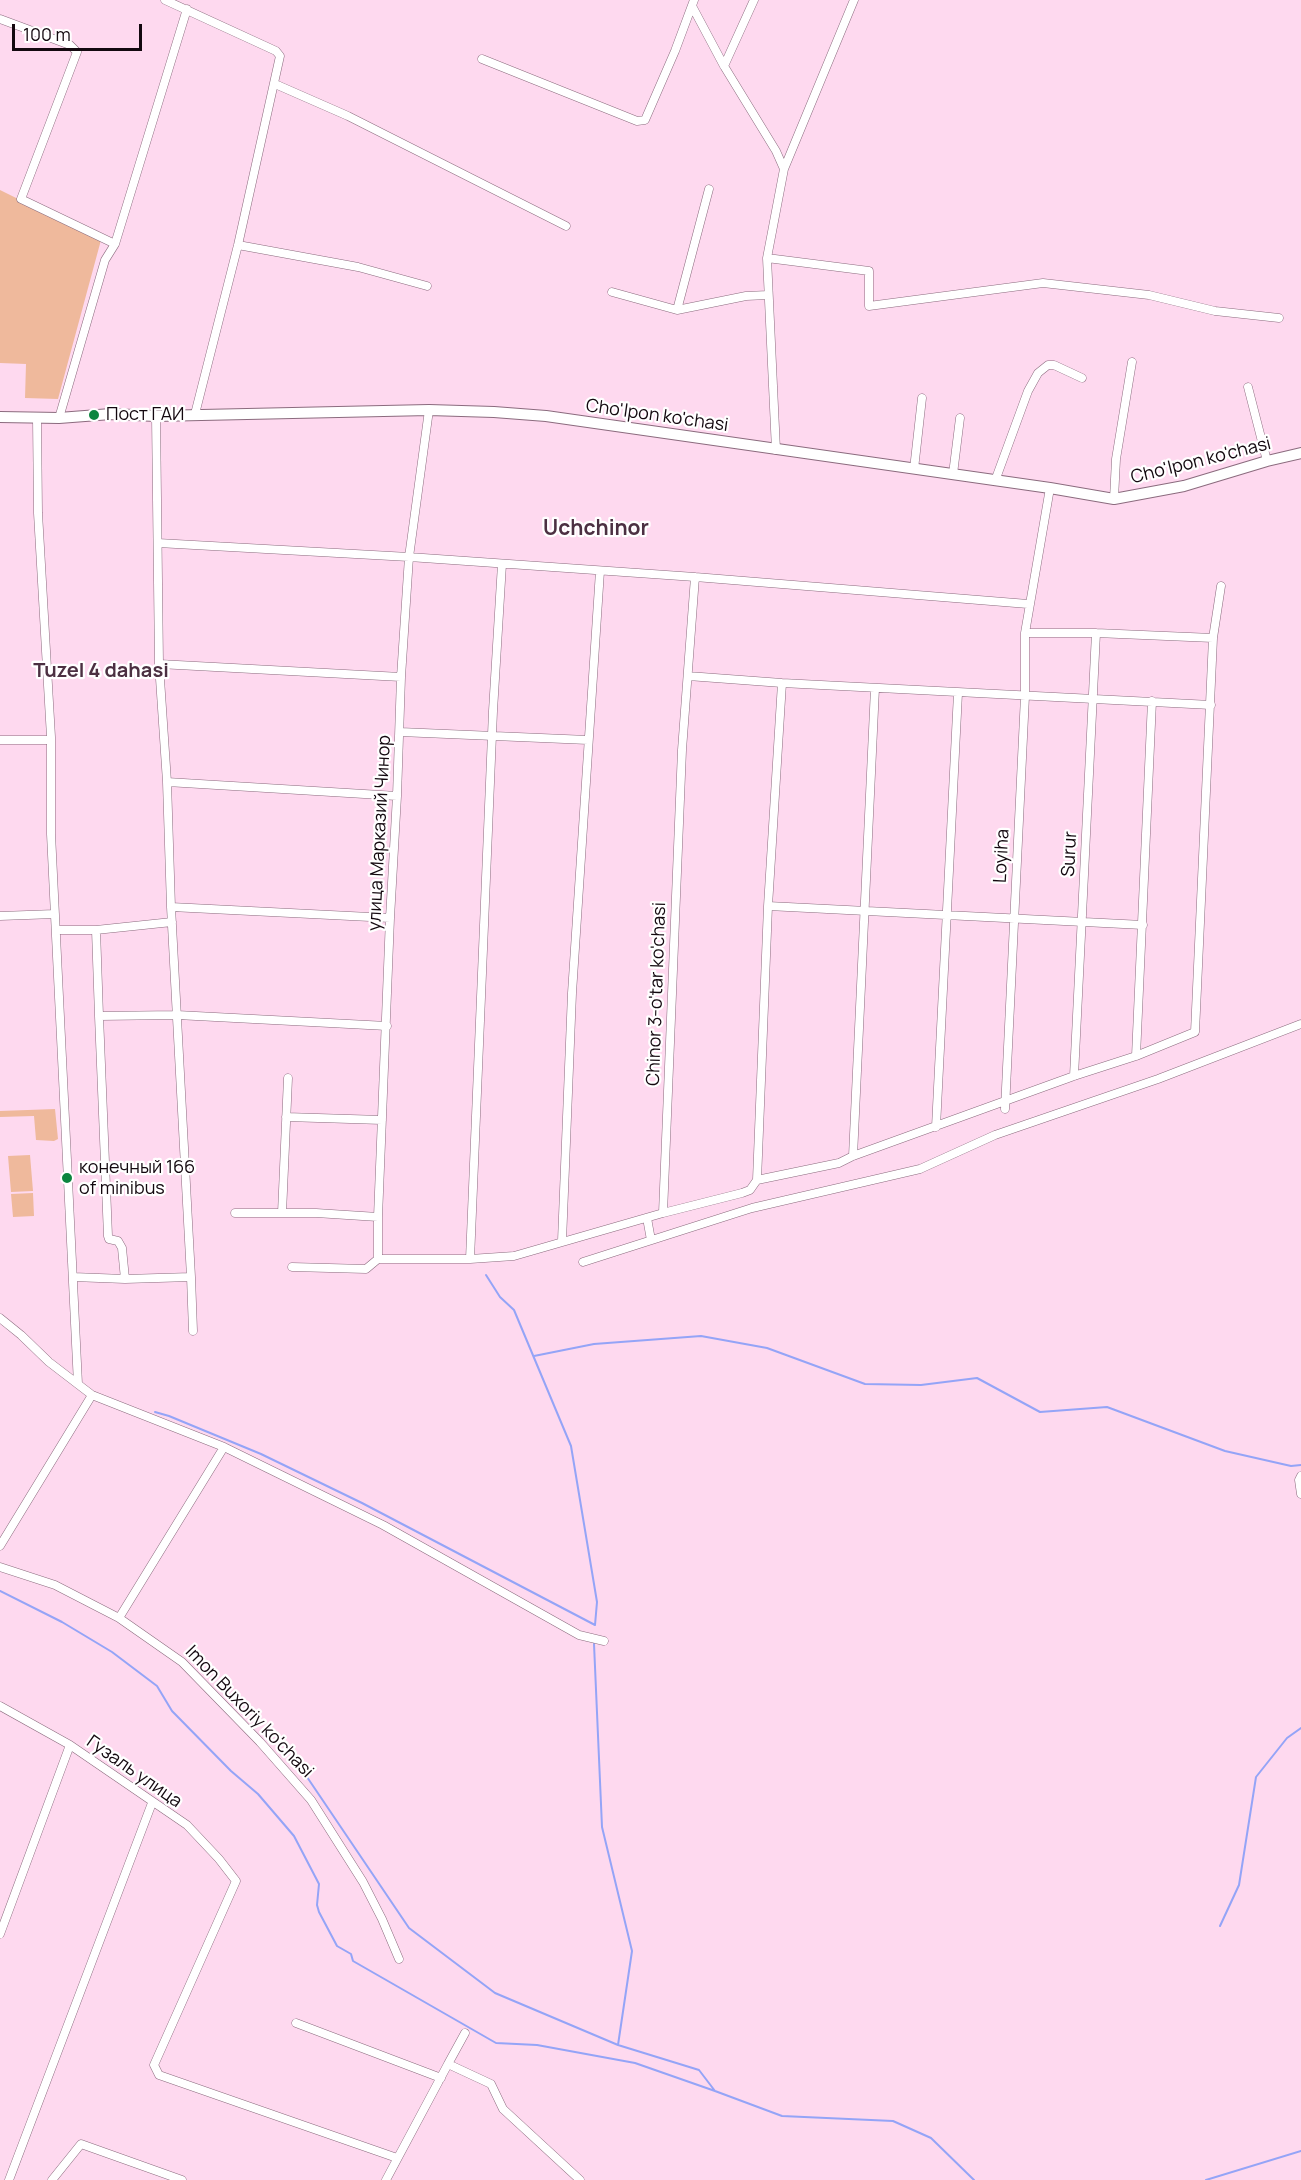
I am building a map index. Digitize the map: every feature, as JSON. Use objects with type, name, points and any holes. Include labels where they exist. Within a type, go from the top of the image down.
[{"type":"main road","name":"Cho'lpon ko'chasi","points":[[0,417],[59,418],[111,414],[156,416],[494,412],[546,416],[1114,499],[1184,486],[1301,453]]},
{"type":"street","points":[[165,0],[276,51],[280,56],[238,245],[195,414]]},
{"type":"street","points":[[724,66],[754,0]]},
{"type":"street","points":[[776,450],[767,258],[784,169],[854,0]]},
{"type":"street","points":[[693,3],[724,66],[776,151],[784,169]]},
{"type":"street","points":[[482,59],[637,122],[645,120],[693,3]]},
{"type":"street","points":[[59,418],[105,260],[115,244],[187,9]]},
{"type":"street","points":[[0,19],[70,45],[77,52],[21,199],[115,244]]},
{"type":"street","points":[[275,84],[348,116],[566,226]]},
{"type":"street","points":[[677,310],[709,189]]},
{"type":"street","points":[[238,245],[358,267],[427,286]]},
{"type":"street","points":[[767,258],[869,271],[869,306],[1043,283],[1149,295],[1215,311],[1279,318]]},
{"type":"street","points":[[612,292],[677,310],[746,296],[768,295]]},
{"type":"street","points":[[1114,499],[1116,459],[1132,362]]},
{"type":"street","points":[[995,481],[1028,391],[1038,373],[1048,365],[1054,365],[1082,378]]},
{"type":"street","points":[[1248,387],[1268,461]]},
{"type":"street","points":[[914,469],[922,398]]},
{"type":"street","name":"улица Марказий Чинор","points":[[378,1259],[401,677],[410,557],[429,411]]},
{"type":"street","points":[[156,416],[159,664],[167,782],[171,907],[193,1331]]},
{"type":"street","points":[[37,418],[38,513],[51,740],[51,834],[78,1384]]},
{"type":"street","points":[[953,474],[960,418]]},
{"type":"street","name":"Loyiha","points":[[1005,1105],[1025,696],[1025,633],[1028,604],[1050,488]]},
{"type":"street","points":[[158,543],[410,557],[1028,604]]},
{"type":"street","points":[[470,1259],[492,735],[502,564]]},
{"type":"street","points":[[562,1241],[572,993],[600,571]]},
{"type":"street","name":"Chinor 3-o'tar ko'chasi","points":[[663,1213],[681,750],[695,577]]},
{"type":"street","points":[[757,1180],[838,1163],[936,1127],[1005,1105],[1074,1076],[1136,1056],[1195,1032],[1213,638],[1221,586]]},
{"type":"street","points":[[1025,633],[1096,633],[1213,638]]},
{"type":"street","name":"Surur","points":[[1074,1076],[1096,633]]},
{"type":"street","points":[[159,664],[401,677]]},
{"type":"street","points":[[688,676],[958,693],[1211,705]]},
{"type":"street","points":[[292,1267],[366,1269],[378,1259],[470,1259],[514,1256],[750,1190],[757,1180],[768,906],[782,683]]},
{"type":"street","points":[[853,1156],[875,688]]},
{"type":"street","points":[[936,1127],[958,693]]},
{"type":"street","points":[[1136,1056],[1152,702]]},
{"type":"street","points":[[400,732],[588,740]]},
{"type":"street","points":[[0,740],[51,740]]},
{"type":"street","points":[[167,782],[398,796]]},
{"type":"street","points":[[768,906],[1143,925]]},
{"type":"street","points":[[171,907],[390,918]]},
{"type":"street","points":[[0,916],[55,914]]},
{"type":"street","points":[[57,930],[96,930],[172,922]]},
{"type":"street","points":[[96,930],[108,1236],[109,1239],[118,1240],[122,1248],[125,1279]]},
{"type":"street","points":[[99,1016],[177,1015],[387,1026]]},
{"type":"street","points":[[583,1262],[752,1208],[920,1169],[995,1135],[1158,1079],[1301,1024]]},
{"type":"street","points":[[282,1213],[288,1078]]},
{"type":"street","points":[[286,1117],[382,1120]]},
{"type":"street","points":[[236,1213],[378,1218]]},
{"type":"street","points":[[647,1218],[651,1240]]},
{"type":"street","points":[[73,1277],[191,1280]]},
{"type":"street","points":[[0,1318],[49,1362],[92,1395],[224,1447],[383,1525],[579,1635],[604,1641]]},
{"type":"street","points":[[0,1546],[92,1395]]},
{"type":"street","points":[[119,1618],[224,1447]]},
{"type":"street","points":[[1301,1476],[1299,1480],[1301,1494]]},
{"type":"street","name":"Imon Buxoriy ko'chasi","points":[[0,1567],[55,1585],[119,1618],[182,1662],[260,1742],[311,1800],[358,1872],[399,1959]]},
{"type":"street","name":"Гузаль улица","points":[[0,1706],[70,1745],[186,1825],[219,1859],[236,1881],[154,2065],[159,2075],[397,2158]]},
{"type":"street","points":[[0,1934],[70,1745]]},
{"type":"street","points":[[9,2180],[152,1803]]},
{"type":"street","points":[[296,2024],[441,2078]]},
{"type":"street","points":[[386,2180],[465,2033]]},
{"type":"street","points":[[448,2064],[491,2084],[503,2109],[580,2180]]},
{"type":"street","points":[[52,2180],[81,2144],[182,2180]]},
{"type":"shaded area","points":[[0,190],[101,240],[58,399],[25,398],[26,364],[0,363]]},
{"type":"shaded area","points":[[55,1109],[58,1139],[54,1141],[36,1140],[34,1116],[0,1117],[0,1111]]},
{"type":"shaded area","points":[[30,1155],[33,1191],[11,1192],[8,1156]]},
{"type":"shaded area","points":[[33,1193],[34,1216],[13,1217],[11,1194]]},
{"type":"waterway","points":[[155,1412],[261,1454],[362,1503],[595,1625],[597,1602],[571,1446],[514,1310],[500,1297],[486,1275]]},
{"type":"waterway","points":[[534,1356],[594,1344],[701,1336],[767,1348],[865,1384],[921,1385],[977,1378],[1040,1412],[1107,1407],[1225,1451],[1291,1466],[1301,1465]]},
{"type":"waterway","points":[[0,1591],[62,1622],[112,1652],[157,1686],[172,1711],[231,1771],[258,1794],[294,1836],[319,1884],[317,1905],[319,1912],[337,1946],[351,1954],[353,1961],[496,2043],[537,2045],[635,2063],[715,2091]]},
{"type":"waterway","points":[[594,1644],[602,1827],[632,1951],[618,2045],[699,2070],[715,2091],[782,2116],[893,2121],[931,2138],[974,2180]]},
{"type":"waterway","points":[[1220,1926],[1239,1885],[1256,1777],[1287,1738],[1301,1728]]},
{"type":"waterway","points":[[307,1777],[409,1928],[495,1993],[618,2045]]},
{"type":"waterway","points":[[1206,2180],[1301,2151]]},
{"type":"place","name":"Пост ГАИ","points":[[94,415]]},
{"type":"place","name":"конечный 166 of minibus","points":[[67,1178]]},
{"type":"district","name":"Uchchinor","points":[[596,529]]},
{"type":"district","name":"Tuzel 4 dahasi","points":[[101,671]]}]
